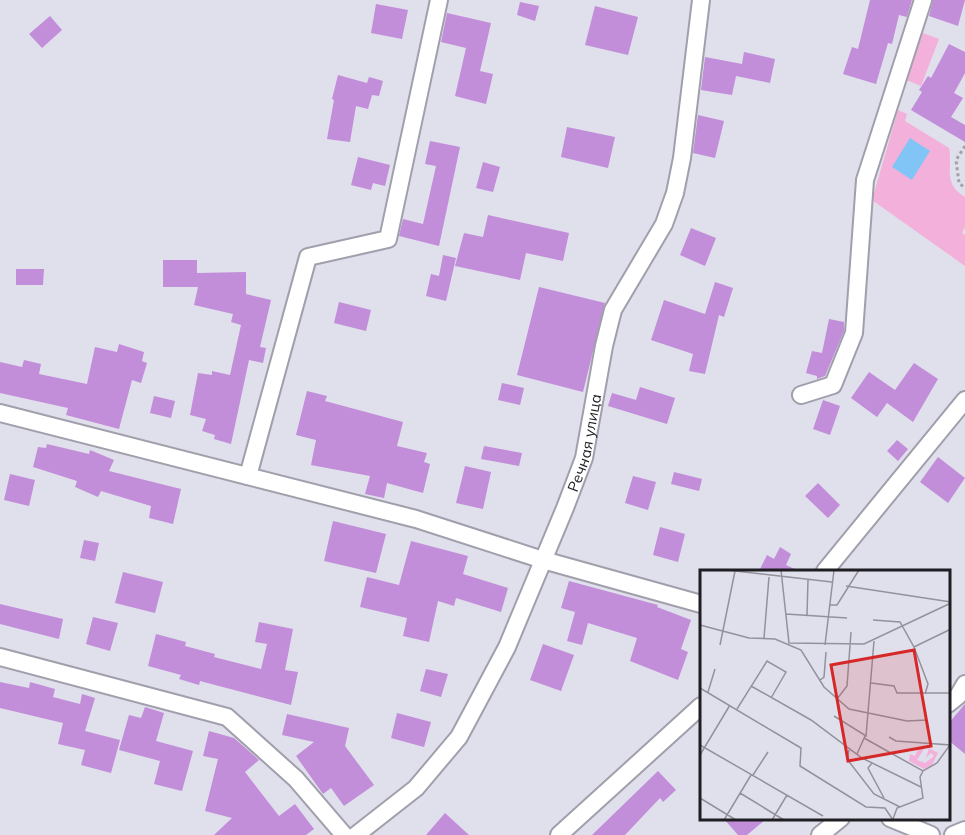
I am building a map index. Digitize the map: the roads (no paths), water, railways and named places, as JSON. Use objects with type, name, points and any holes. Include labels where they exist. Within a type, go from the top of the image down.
[{"type":"street","points":[[248,476],[308,257],[388,239],[439,0]]},
{"type":"street","name":"Речная улица","points":[[356,835],[416,788],[459,737],[507,647],[543,560],[584,458],[604,346],[613,310],[664,224],[675,193],[682,158],[701,0]]},
{"type":"street","points":[[801,394],[833,386],[854,333],[866,180],[923,0]]},
{"type":"street","points":[[826,570],[965,400]]},
{"type":"street","points":[[0,413],[416,519],[543,560],[700,604]]},
{"type":"street","points":[[0,657],[227,717],[296,779],[344,835]]},
{"type":"street","points":[[950,702],[958,696],[965,684]]},
{"type":"street","points":[[559,835],[700,707]]},
{"type":"street","points":[[820,835],[840,820]]},
{"type":"street","points":[[893,820],[931,835]]},
{"type":"street","points":[[953,835],[965,830]]},
{"type":"water","points":[[910,138],[930,151],[912,180],[892,167]]}]
